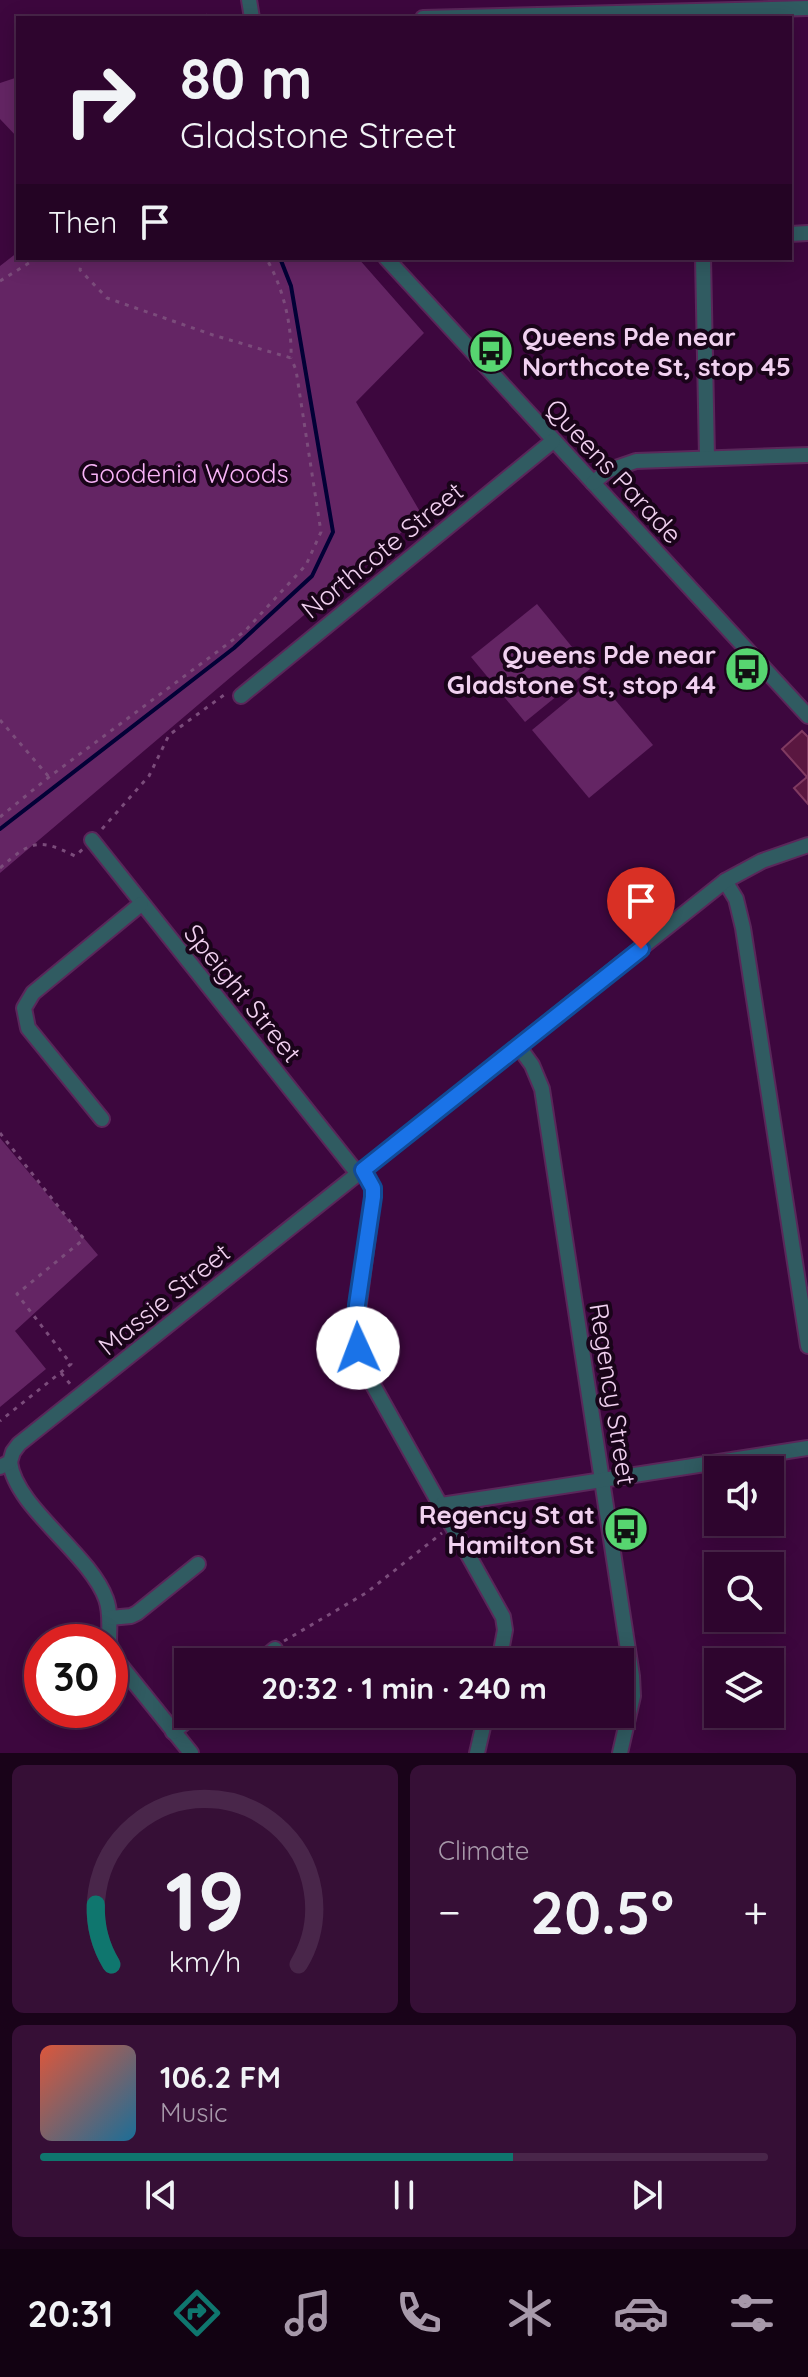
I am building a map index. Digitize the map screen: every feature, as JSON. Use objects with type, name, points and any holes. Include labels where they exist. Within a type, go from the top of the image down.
[{"type":"street","points":[[492,16],[808,8]]},
{"type":"street","name":"Queens Parade","points":[[388,260],[808,716]]},
{"type":"street","points":[[703,260],[707,457]]},
{"type":"street","name":"Northcote Street","points":[[241,696],[553,441]]},
{"type":"street","points":[[593,483],[616,466],[636,461],[808,455]]},
{"type":"street","name":"Speight Street","points":[[92,840],[360,1172]]},
{"type":"street","name":"Massie Street","points":[[5,1465],[19,1444],[725,881],[762,861],[808,845]]},
{"type":"street","points":[[725,881],[736,899],[743,928],[805,1307],[808,1346]]},
{"type":"street","points":[[102,1119],[28,1028],[24,1008],[33,993],[141,904]]},
{"type":"street","name":"Regency Street","points":[[519,1047],[532,1065],[542,1089],[632,1676],[633,1696],[620,1753]]},
{"type":"street","points":[[360,1172],[373,1188],[373,1197],[357,1305],[358,1348],[368,1376],[503,1617],[505,1630],[502,1648]]},
{"type":"street","points":[[441,1505],[808,1448]]},
{"type":"street","points":[[5,1465],[100,1585],[108,1605],[110,1624]]},
{"type":"street","points":[[110,1618],[137,1613],[198,1564]]},
{"type":"street","points":[[128,1675],[191,1753]]},
{"type":"street","points":[[173,1732],[178,1728]]},
{"type":"street","points":[[477,1753],[483,1728]]},
{"type":"path","points":[[207,16],[209,10]]},
{"type":"path","points":[[0,281],[34,260]]},
{"type":"path","points":[[82,260],[80,270],[107,298],[291,358]]},
{"type":"path","points":[[0,817],[245,631],[306,565],[321,532],[296,370],[291,358],[292,335],[275,274],[267,260]]},
{"type":"path","points":[[0,868],[27,847],[45,843],[75,856],[149,776],[169,735],[224,695],[241,696]]},
{"type":"path","points":[[0,720],[49,777]]},
{"type":"path","points":[[0,1133],[84,1239],[17,1294],[71,1364],[0,1421]]},
{"type":"path","points":[[276,1648],[285,1639],[366,1593],[452,1525]]},
{"type":"green space","points":[[16,78],[16,136],[0,119],[0,83]]},
{"type":"green space","name":"Goodenia Woods","points":[[16,254],[16,260],[360,260],[424,333],[356,402],[422,515],[0,873],[0,266]]},
{"type":"green space","points":[[537,604],[590,669],[525,722],[471,657]]},
{"type":"green space","points":[[596,677],[653,745],[589,798],[532,730]]},
{"type":"green space","points":[[0,1138],[98,1255],[15,1331],[46,1369],[0,1407]]},
{"type":"building","points":[[802,731],[808,737],[808,804],[794,788],[807,777],[782,749]]},
{"type":"waterway","points":[[0,829],[234,648],[312,576],[333,532],[291,286],[281,260]]},
{"type":"place","name":"Queens Pde near Northcote St, stop 45","points":[[491,351]]},
{"type":"place","name":"Queens Pde near Gladstone St, stop 44","points":[[747,669]]},
{"type":"place","name":"Regency St at Hamilton St","points":[[626,1529]]},
{"type":"route","points":[[358,1348],[357,1305],[373,1197],[373,1188],[363,1170],[641,949]]}]
